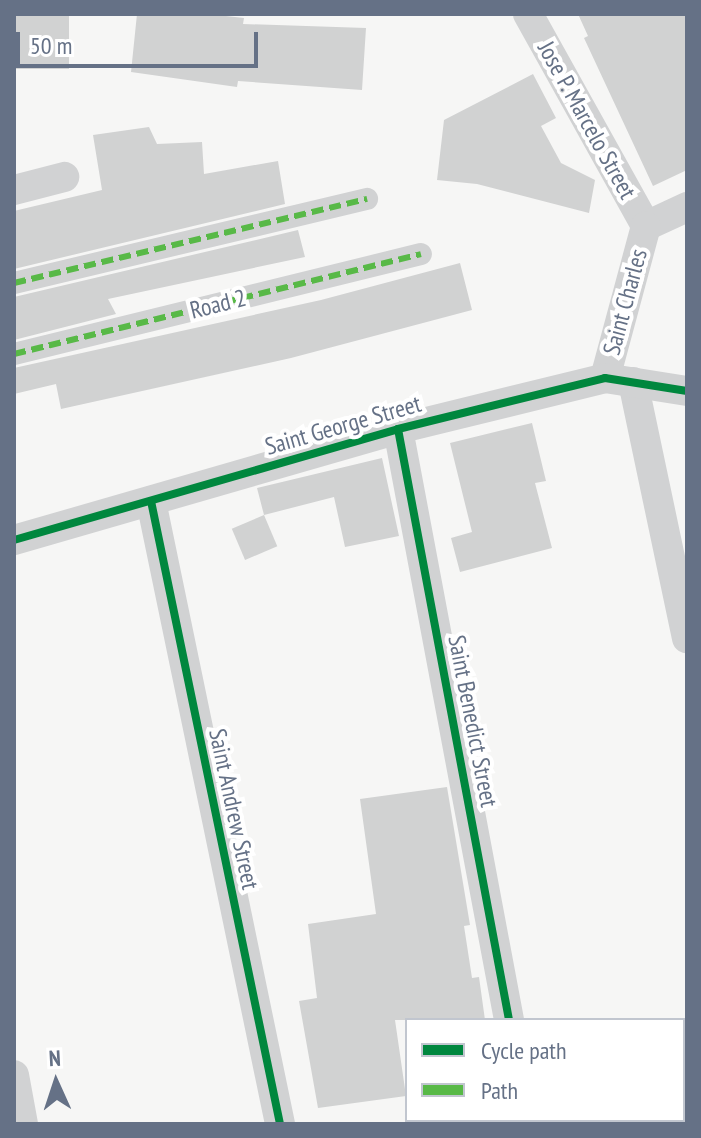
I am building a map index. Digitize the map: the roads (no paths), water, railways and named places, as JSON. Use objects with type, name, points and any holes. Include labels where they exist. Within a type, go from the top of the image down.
[{"type":"street","name":"Jose P. Marcelo Street","points":[[528,14],[646,226]]},
{"type":"street","points":[[14,190],[64,177]]},
{"type":"street","points":[[14,283],[367,199]]},
{"type":"street","points":[[646,226],[687,207]]},
{"type":"street","name":"Saint Charles","points":[[619,380],[646,226]]},
{"type":"street","name":"Road 2","points":[[14,354],[421,254]]},
{"type":"street","points":[[619,380],[687,638]]},
{"type":"street","name":"Saint George Street","points":[[14,540],[398,429],[619,380],[687,391]]},
{"type":"street","name":"Saint Benedict Street","points":[[398,429],[509,1018]]},
{"type":"street","name":"Saint Andrew Street","points":[[151,501],[280,1124]]},
{"type":"street","points":[[14,1075],[23,1124]]}]
